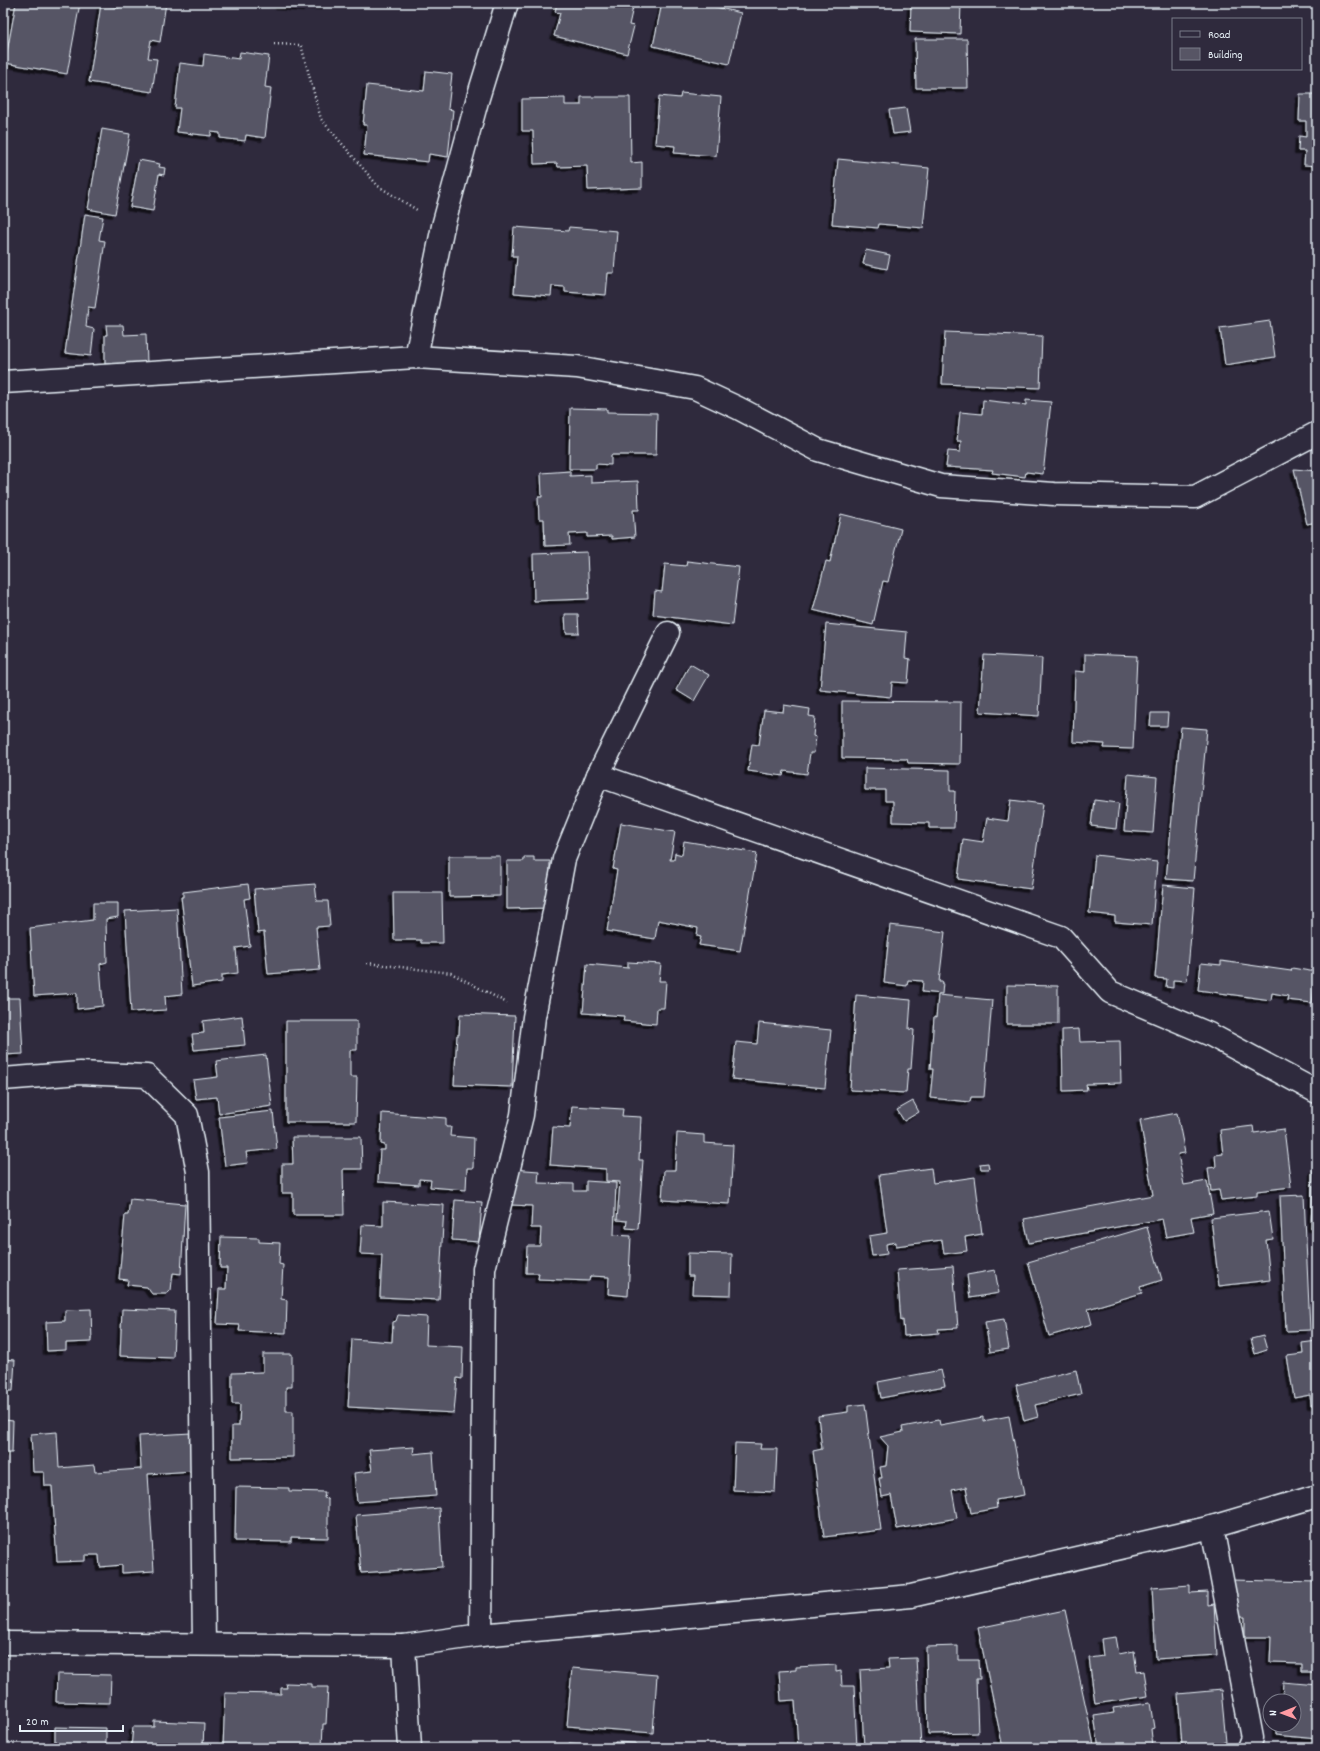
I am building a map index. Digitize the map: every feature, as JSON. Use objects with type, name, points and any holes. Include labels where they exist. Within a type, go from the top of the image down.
[{"type":"street","points":[[416,357],[442,226],[477,101],[507,3]]},
{"type":"street","points":[[3,382],[416,357],[577,367],[694,388],[738,408],[818,450],[941,486],[1054,494],[1195,497],[1317,433]]},
{"type":"street","points":[[481,1634],[484,1269],[522,1115],[534,1017],[564,859],[598,775],[668,633]]},
{"type":"street","points":[[598,775],[1061,937],[1110,992],[1209,1034],[1317,1092]]},
{"type":"street","points":[[3,1079],[80,1073],[147,1076],[187,1115],[198,1172],[204,1644]]},
{"type":"street","points":[[3,1643],[404,1646],[481,1634],[911,1596],[1212,1527],[1317,1496]]},
{"type":"street","points":[[1212,1527],[1252,1738],[1248,1748]]},
{"type":"street","points":[[404,1646],[410,1748]]},
{"type":"path","points":[[274,44],[301,45],[321,119],[378,186],[442,226]]},
{"type":"path","points":[[367,963],[451,973],[534,1017]]},
{"type":"building","points":[[16,3],[80,3],[67,74],[5,63]]},
{"type":"building","points":[[120,3],[166,3],[160,42],[151,40],[148,58],[157,59],[152,92],[89,82],[101,4],[119,8]]},
{"type":"building","points":[[273,3],[326,3],[325,6],[307,5],[307,8],[279,6],[279,4]]},
{"type":"building","points":[[557,3],[634,3],[629,25],[634,26],[627,54],[554,36],[560,13],[555,12]]},
{"type":"building","points":[[662,3],[699,3],[741,13],[729,64],[653,46]]},
{"type":"building","points":[[911,3],[961,3],[960,34],[910,32]]},
{"type":"building","points":[[915,39],[967,39],[968,88],[916,88]]},
{"type":"building","points":[[240,52],[269,56],[265,87],[271,88],[265,138],[246,135],[245,141],[220,138],[220,133],[211,132],[211,136],[177,132],[180,108],[175,108],[180,63],[203,66],[204,54],[239,59]]},
{"type":"building","points":[[426,71],[452,74],[448,109],[453,110],[448,157],[429,154],[428,162],[364,155],[367,125],[363,125],[367,85],[424,91]]},
{"type":"building","points":[[681,93],[721,97],[716,156],[674,153],[675,146],[655,144],[659,96],[680,98]]},
{"type":"building","points":[[1300,94],[1317,94],[1317,166],[1304,165],[1305,151],[1298,151],[1299,136],[1306,137],[1306,121],[1299,121]]},
{"type":"building","points":[[581,97],[630,97],[631,163],[642,162],[642,188],[588,190],[587,166],[558,167],[557,163],[534,164],[533,131],[522,131],[522,99],[565,98],[565,105],[581,105]]},
{"type":"building","points":[[906,108],[910,132],[893,134],[889,110]]},
{"type":"building","points":[[102,129],[130,134],[115,214],[88,209]]},
{"type":"building","points":[[838,159],[929,168],[923,228],[879,224],[878,228],[832,224]]},
{"type":"building","points":[[139,160],[160,164],[159,167],[165,168],[164,175],[159,174],[153,211],[130,207]]},
{"type":"building","points":[[85,214],[103,217],[99,240],[105,241],[95,308],[88,307],[86,327],[94,329],[91,356],[65,353]]},
{"type":"building","points":[[514,227],[568,231],[569,227],[617,231],[614,273],[608,273],[606,295],[565,292],[565,287],[552,286],[551,296],[514,293],[517,256],[512,256]]},
{"type":"building","points":[[866,250],[890,255],[887,269],[863,264]]},
{"type":"building","points":[[1270,321],[1275,357],[1225,365],[1220,328]]},
{"type":"building","points":[[106,325],[123,325],[124,335],[146,334],[147,363],[105,364],[105,335],[107,335]]},
{"type":"building","points":[[945,332],[1042,336],[1040,388],[942,384]]},
{"type":"building","points":[[983,400],[1026,405],[1026,400],[1051,402],[1043,474],[1026,472],[1025,477],[992,473],[993,470],[946,467],[948,451],[960,452],[961,441],[957,441],[960,412],[982,414]]},
{"type":"building","points":[[570,408],[607,409],[607,412],[657,413],[656,455],[611,455],[611,465],[596,464],[596,469],[569,469]]},
{"type":"building","points":[[1294,469],[1317,471],[1317,522],[1307,524]]},
{"type":"building","points":[[570,471],[570,476],[591,475],[591,483],[638,481],[639,510],[633,510],[635,537],[612,539],[612,536],[587,537],[587,533],[569,534],[570,545],[545,546],[544,519],[539,519],[538,497],[542,497],[541,473]]},
{"type":"building","points":[[841,514],[901,529],[888,582],[883,581],[873,625],[813,610],[826,561],[830,562]]},
{"type":"building","points":[[587,552],[589,599],[534,601],[533,554]]},
{"type":"building","points":[[687,561],[739,567],[732,625],[653,615],[655,591],[662,592],[665,564],[686,566]]},
{"type":"building","points":[[565,614],[578,614],[579,633],[566,633]]},
{"type":"building","points":[[826,624],[907,632],[905,658],[910,659],[908,683],[892,682],[891,697],[820,690]]},
{"type":"building","points":[[1085,654],[1137,656],[1133,749],[1104,748],[1105,744],[1073,742],[1075,671],[1085,672]]},
{"type":"building","points":[[984,655],[1042,658],[1039,716],[980,712]]},
{"type":"building","points":[[690,664],[709,675],[694,701],[676,690]]},
{"type":"building","points":[[842,701],[961,702],[960,764],[908,763],[907,759],[842,758]]},
{"type":"building","points":[[784,705],[810,709],[809,716],[815,717],[813,736],[816,737],[814,753],[810,753],[807,774],[784,771],[783,776],[748,771],[752,744],[759,745],[764,710],[783,712]]},
{"type":"building","points":[[1151,713],[1168,713],[1167,726],[1150,726]]},
{"type":"building","points":[[1181,727],[1207,729],[1193,881],[1166,879]]},
{"type":"building","points":[[865,768],[950,770],[950,791],[955,791],[954,828],[929,828],[929,823],[893,822],[893,801],[885,801],[885,790],[865,790]]},
{"type":"building","points":[[1128,774],[1157,777],[1153,833],[1124,831]]},
{"type":"building","points":[[1011,800],[1043,804],[1031,889],[958,879],[963,839],[983,842],[987,818],[1008,821]]},
{"type":"building","points":[[1094,800],[1119,803],[1116,829],[1091,826]]},
{"type":"building","points":[[621,823],[675,832],[670,860],[674,860],[675,853],[682,855],[684,841],[757,853],[740,951],[699,945],[701,937],[697,936],[698,928],[658,920],[655,939],[607,931],[617,870],[613,869]]},
{"type":"building","points":[[1095,855],[1157,862],[1152,925],[1115,922],[1115,916],[1089,913]]},
{"type":"building","points":[[449,856],[500,856],[500,896],[449,897]]},
{"type":"building","points":[[524,857],[534,857],[534,861],[550,861],[550,908],[507,909],[507,861],[524,861]]},
{"type":"building","points":[[248,884],[250,898],[244,899],[250,946],[236,948],[238,973],[222,975],[222,982],[192,986],[181,897],[183,897],[183,892]]},
{"type":"building","points":[[315,884],[317,901],[328,901],[330,926],[316,927],[320,970],[268,974],[264,932],[258,933],[254,889]]},
{"type":"building","points":[[1163,885],[1195,888],[1187,981],[1173,980],[1173,988],[1166,987],[1167,979],[1155,978]]},
{"type":"building","points":[[393,893],[442,893],[443,943],[421,943],[421,940],[394,940]]},
{"type":"building","points":[[93,903],[118,903],[118,917],[106,919],[107,962],[100,964],[103,1006],[77,1009],[77,993],[34,996],[30,928],[93,920]]},
{"type":"building","points":[[177,908],[182,994],[165,996],[166,1010],[131,1012],[125,911]]},
{"type":"building","points":[[890,925],[945,932],[939,982],[943,982],[942,994],[922,992],[923,981],[908,980],[907,986],[884,983]]},
{"type":"building","points":[[1221,961],[1291,971],[1292,968],[1316,972],[1312,1003],[1287,1000],[1288,996],[1272,993],[1271,1000],[1198,990],[1201,963],[1221,965]]},
{"type":"building","points":[[628,962],[661,964],[659,981],[666,981],[664,1008],[657,1008],[656,1024],[623,1021],[624,1016],[583,1013],[587,964],[628,968]]},
{"type":"building","points":[[1007,985],[1058,986],[1058,1024],[1007,1024]]},
{"type":"building","points":[[856,995],[911,1000],[909,1029],[914,1030],[911,1069],[908,1069],[906,1093],[850,1090]]},
{"type":"building","points":[[938,995],[992,1000],[984,1097],[971,1097],[970,1102],[930,1098],[933,1069],[930,1069],[934,1017],[936,1018]]},
{"type":"building","points":[[3,998],[20,998],[23,1054],[3,1055]]},
{"type":"building","points":[[460,1014],[515,1016],[512,1087],[454,1085],[457,1035],[459,1035]]},
{"type":"building","points":[[242,1016],[245,1045],[194,1050],[192,1034],[204,1033],[203,1021]]},
{"type":"building","points":[[286,1021],[357,1021],[357,1050],[350,1050],[350,1077],[357,1077],[356,1122],[286,1122]]},
{"type":"building","points":[[759,1023],[831,1030],[825,1088],[732,1079],[736,1042],[757,1044]]},
{"type":"building","points":[[1079,1029],[1080,1042],[1120,1041],[1121,1083],[1086,1084],[1087,1090],[1063,1091],[1062,1030]]},
{"type":"building","points":[[266,1055],[272,1106],[219,1114],[217,1097],[196,1099],[193,1080],[218,1077],[216,1061]]},
{"type":"building","points":[[913,1101],[919,1112],[904,1121],[897,1110]]},
{"type":"building","points":[[572,1106],[623,1109],[622,1116],[641,1117],[639,1160],[643,1160],[638,1229],[626,1228],[627,1221],[617,1220],[620,1182],[606,1181],[606,1169],[550,1165],[553,1127],[570,1128]]},
{"type":"building","points":[[273,1111],[277,1149],[246,1152],[248,1163],[225,1166],[219,1117]]},
{"type":"building","points":[[382,1113],[446,1118],[446,1127],[451,1127],[450,1136],[474,1138],[473,1168],[467,1168],[466,1190],[430,1187],[431,1180],[419,1179],[419,1185],[378,1182],[380,1150],[385,1150],[385,1145],[381,1144]]},
{"type":"building","points":[[1177,1113],[1185,1153],[1178,1154],[1184,1185],[1207,1181],[1213,1213],[1191,1217],[1194,1232],[1166,1237],[1162,1219],[1029,1243],[1024,1219],[1153,1195],[1140,1120]]},
{"type":"building","points":[[1253,1126],[1254,1133],[1284,1129],[1291,1187],[1257,1191],[1257,1196],[1221,1200],[1219,1190],[1211,1191],[1208,1168],[1216,1167],[1215,1155],[1223,1154],[1220,1130]]},
{"type":"building","points":[[677,1133],[704,1135],[704,1143],[733,1145],[730,1204],[662,1200],[664,1170],[675,1170]]},
{"type":"building","points":[[292,1137],[361,1137],[362,1169],[343,1169],[344,1215],[293,1215],[293,1193],[282,1193],[282,1164],[293,1164]]},
{"type":"building","points":[[988,1163],[989,1169],[981,1169],[980,1164]]},
{"type":"building","points":[[931,1168],[933,1183],[975,1177],[982,1234],[965,1237],[967,1251],[944,1254],[942,1240],[896,1246],[896,1242],[886,1244],[887,1254],[872,1256],[869,1236],[887,1233],[879,1175]]},
{"type":"building","points":[[512,1169],[539,1171],[538,1183],[574,1184],[574,1191],[586,1191],[586,1181],[616,1183],[614,1235],[631,1236],[628,1296],[608,1294],[609,1277],[590,1276],[589,1281],[538,1279],[539,1273],[526,1273],[527,1246],[540,1246],[541,1228],[531,1228],[532,1206],[511,1205]]},
{"type":"building","points":[[1313,1169],[1317,1169],[1317,1228],[1311,1228]]},
{"type":"building","points":[[1304,1195],[1310,1330],[1286,1331],[1280,1196]]},
{"type":"building","points":[[130,1199],[185,1204],[181,1274],[173,1273],[171,1290],[167,1294],[152,1294],[147,1287],[127,1285],[128,1280],[119,1279],[125,1215],[128,1215]]},
{"type":"building","points":[[455,1200],[482,1202],[479,1242],[452,1240]]},
{"type":"building","points":[[383,1202],[444,1205],[439,1300],[380,1297],[382,1255],[360,1254],[362,1225],[383,1226]]},
{"type":"building","points":[[1269,1211],[1273,1239],[1266,1240],[1270,1280],[1219,1286],[1211,1218]]},
{"type":"building","points":[[1147,1227],[1162,1280],[1140,1287],[1142,1293],[1088,1309],[1092,1324],[1049,1336],[1028,1262]]},
{"type":"building","points":[[221,1237],[259,1238],[259,1242],[280,1243],[279,1264],[283,1265],[281,1299],[287,1300],[286,1333],[239,1331],[240,1325],[217,1324],[219,1289],[226,1289],[227,1268],[220,1268]]},
{"type":"building","points":[[688,1253],[732,1254],[731,1295],[692,1294],[693,1276],[688,1276]]},
{"type":"building","points":[[953,1266],[958,1328],[938,1329],[939,1333],[904,1336],[903,1320],[901,1321],[897,1270]]},
{"type":"building","points":[[995,1270],[999,1293],[970,1298],[967,1275]]},
{"type":"building","points":[[91,1309],[92,1342],[66,1343],[66,1350],[47,1351],[46,1322],[65,1321],[65,1310]]},
{"type":"building","points":[[122,1309],[175,1311],[173,1358],[120,1356]]},
{"type":"building","points":[[398,1315],[427,1317],[426,1345],[463,1347],[462,1379],[457,1378],[454,1413],[348,1407],[352,1339],[392,1342],[393,1322],[396,1321]]},
{"type":"building","points":[[1004,1319],[1009,1349],[990,1352],[985,1322]]},
{"type":"building","points":[[1263,1336],[1267,1350],[1255,1354],[1251,1339]]},
{"type":"building","points":[[1317,1341],[1317,1405],[1311,1405],[1310,1395],[1294,1398],[1287,1356],[1303,1354],[1302,1343]]},
{"type":"building","points":[[263,1354],[292,1354],[292,1387],[286,1387],[286,1411],[293,1411],[293,1457],[232,1458],[232,1426],[239,1426],[240,1404],[232,1404],[232,1373],[263,1372]]},
{"type":"building","points":[[3,1359],[15,1360],[13,1391],[3,1391]]},
{"type":"building","points":[[941,1370],[945,1386],[881,1398],[878,1382]]},
{"type":"building","points":[[1076,1370],[1081,1394],[1035,1405],[1038,1417],[1024,1421],[1016,1385]]},
{"type":"building","points":[[3,1403],[6,1404],[5,1420],[13,1421],[12,1453],[3,1453]]},
{"type":"building","points":[[865,1404],[881,1530],[824,1537],[813,1451],[822,1449],[818,1416],[848,1412],[848,1406]]},
{"type":"building","points":[[1009,1416],[1024,1495],[996,1500],[997,1508],[971,1513],[966,1487],[952,1490],[957,1518],[897,1529],[891,1495],[882,1497],[879,1478],[882,1478],[880,1467],[886,1466],[888,1446],[880,1437],[903,1432],[902,1427],[939,1420],[940,1425],[983,1417],[983,1421]]},
{"type":"building","points":[[57,1432],[59,1468],[94,1465],[95,1472],[141,1469],[139,1436],[191,1433],[193,1471],[148,1474],[154,1571],[122,1573],[122,1565],[100,1567],[99,1555],[85,1555],[85,1561],[57,1562],[52,1486],[45,1486],[44,1472],[33,1472],[31,1434]]},
{"type":"building","points":[[735,1443],[761,1444],[760,1449],[777,1449],[775,1492],[733,1490]]},
{"type":"building","points":[[414,1447],[413,1454],[433,1452],[436,1496],[357,1502],[354,1473],[372,1471],[369,1450]]},
{"type":"building","points":[[236,1487],[289,1488],[289,1491],[325,1492],[324,1498],[328,1499],[328,1538],[291,1537],[291,1542],[235,1541]]},
{"type":"building","points":[[439,1508],[442,1567],[361,1573],[356,1515]]},
{"type":"building","points":[[1231,1580],[1317,1582],[1317,1676],[1315,1676],[1315,1671],[1302,1671],[1302,1664],[1270,1663],[1271,1637],[1245,1637],[1245,1617],[1239,1617]]},
{"type":"building","points":[[1190,1585],[1190,1593],[1208,1592],[1208,1605],[1214,1604],[1217,1655],[1156,1659],[1152,1588]]},
{"type":"building","points":[[1065,1610],[1094,1745],[1080,1748],[1003,1748],[978,1628]]},
{"type":"building","points":[[1116,1637],[1119,1654],[1134,1651],[1137,1672],[1144,1671],[1148,1696],[1095,1704],[1089,1658],[1103,1656],[1101,1639]]},
{"type":"building","points":[[958,1646],[958,1660],[979,1660],[980,1679],[976,1679],[978,1733],[928,1734],[926,1647]]},
{"type":"building","points":[[916,1658],[921,1747],[864,1748],[860,1670],[889,1668],[888,1659]]},
{"type":"building","points":[[836,1665],[836,1672],[841,1671],[842,1686],[854,1686],[857,1748],[798,1748],[795,1700],[781,1701],[779,1671],[796,1670],[796,1667]]},
{"type":"building","points":[[572,1668],[657,1675],[653,1733],[567,1726]]},
{"type":"building","points":[[57,1674],[111,1675],[110,1703],[56,1702]]},
{"type":"building","points":[[1283,1682],[1317,1685],[1317,1739],[1276,1735],[1276,1733],[1302,1733],[1302,1693],[1282,1693]]},
{"type":"building","points":[[286,1683],[312,1684],[312,1687],[328,1687],[326,1724],[323,1724],[322,1748],[223,1748],[225,1693],[281,1694],[281,1688],[287,1688]]},
{"type":"building","points":[[1221,1690],[1226,1742],[1182,1746],[1178,1694]]},
{"type":"building","points":[[1150,1703],[1154,1728],[1151,1729],[1153,1747],[1099,1748],[1094,1716],[1114,1713],[1113,1708]]},
{"type":"building","points":[[154,1721],[204,1723],[203,1748],[131,1748],[133,1727],[154,1727]]},
{"type":"building","points":[[55,1727],[106,1728],[106,1748],[55,1748]]},
{"type":"building","points":[[615,1742],[636,1743],[635,1748],[568,1748],[569,1743],[614,1746]]}]
